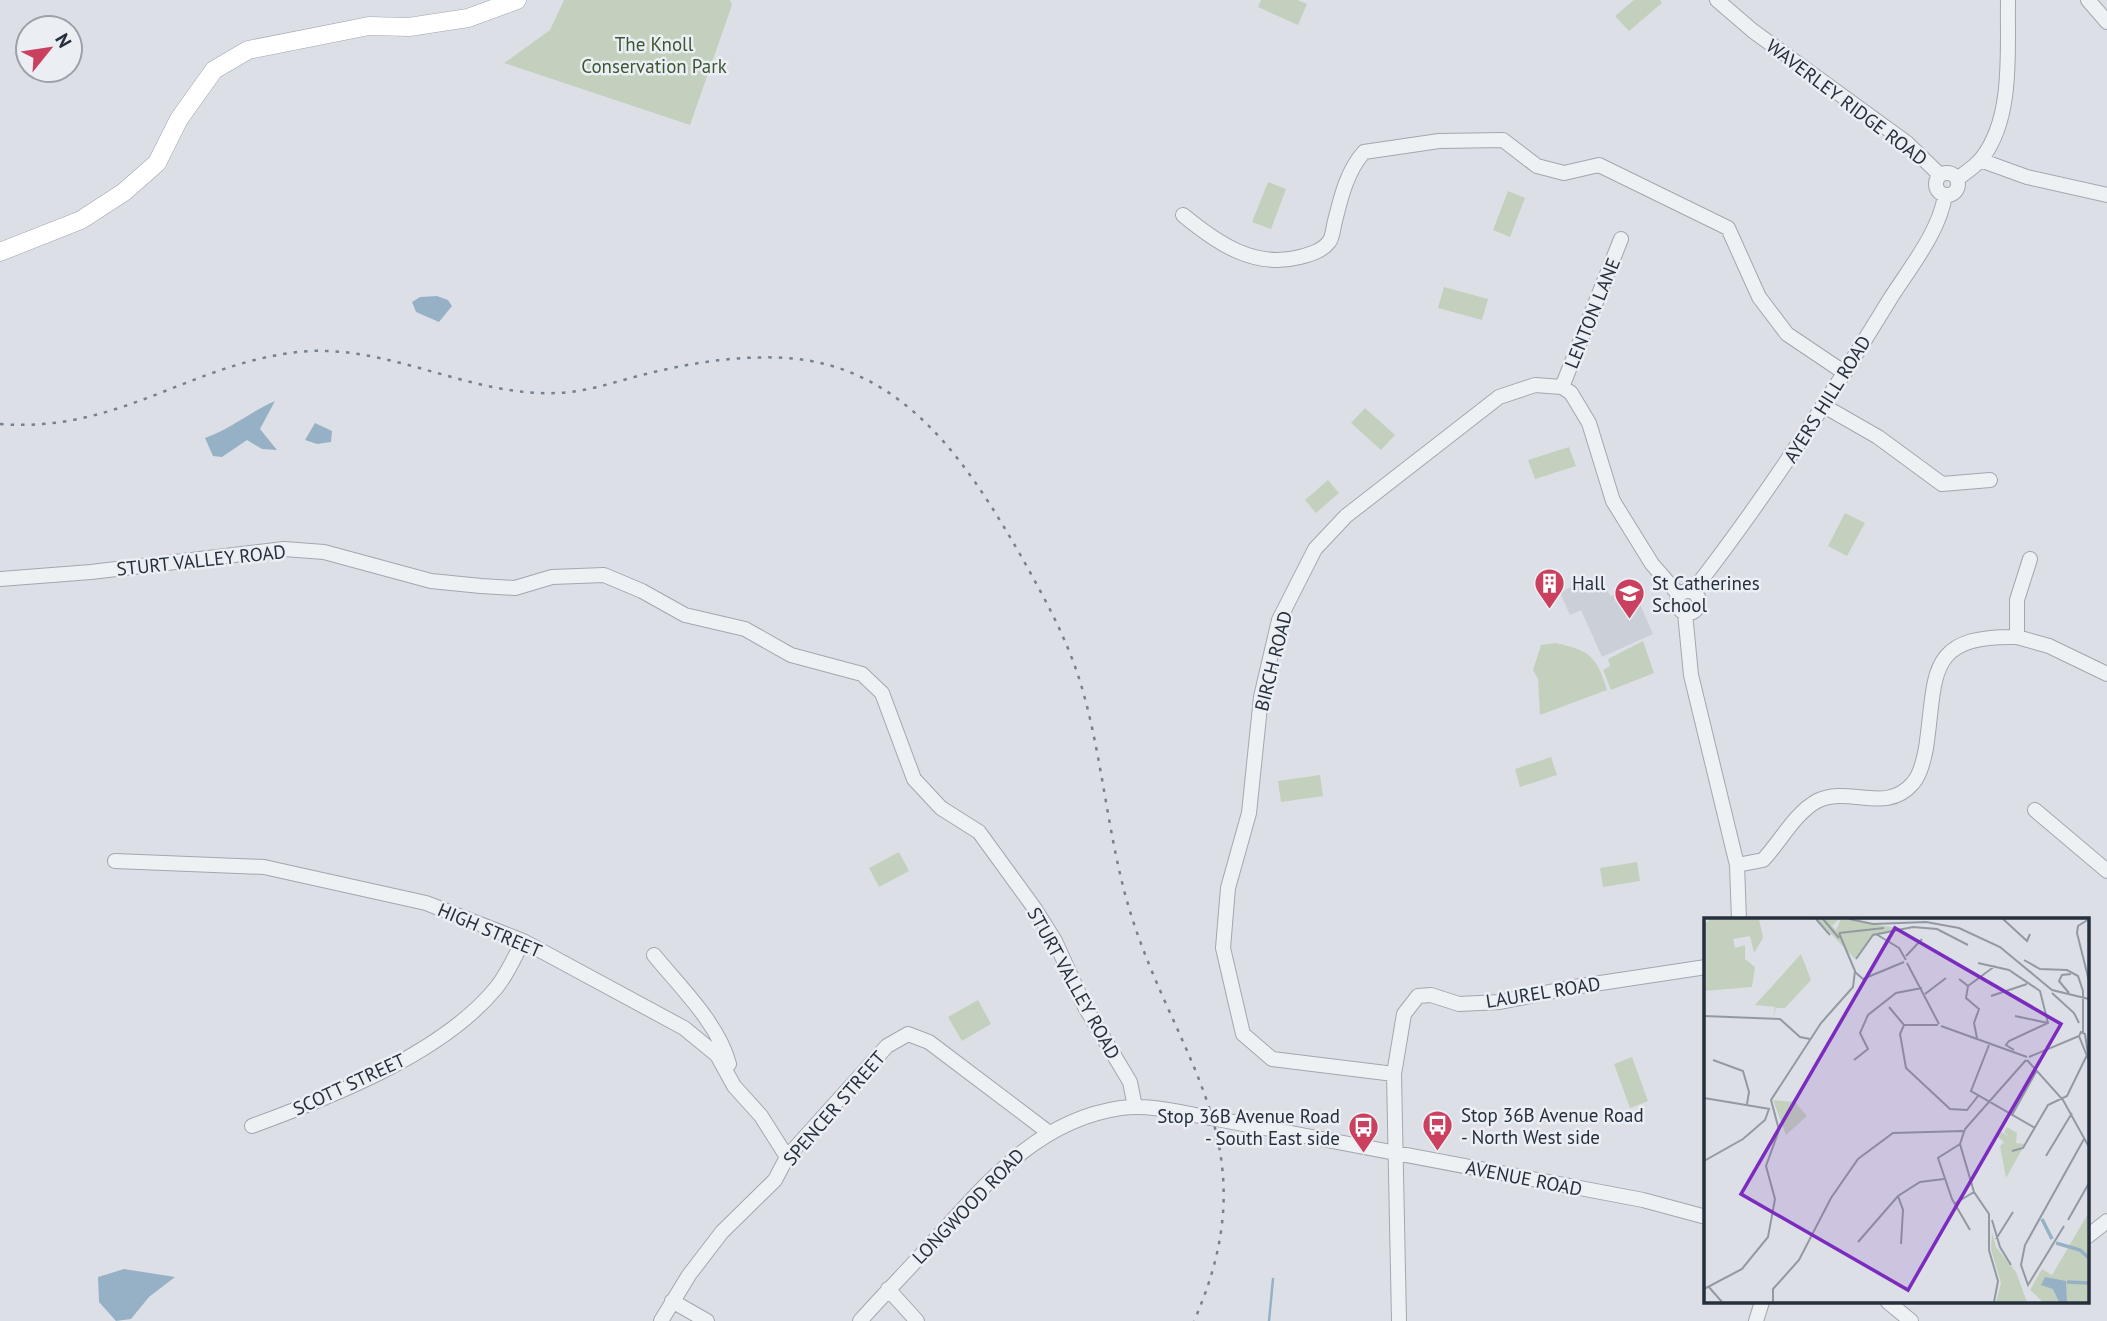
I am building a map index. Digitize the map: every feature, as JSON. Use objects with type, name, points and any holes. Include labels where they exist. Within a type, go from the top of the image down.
[{"type":"main road","points":[[0,252],[81,220],[124,192],[157,163],[179,119],[214,70],[248,50],[369,26],[409,27],[468,18],[517,0]]},
{"type":"street","name":"WAVERLEY RIDGE ROAD","points":[[1704,0],[1753,31],[1907,143],[1940,175]]},
{"type":"street","name":"WAVERLEY RIDGE ROAD","points":[[1717,0],[1753,31]]},
{"type":"street","points":[[1957,179],[1949,173],[1940,175],[1936,185],[1944,195],[1955,192],[1957,179],[1980,160],[1992,142],[2004,97],[2008,0]]},
{"type":"street","points":[[2088,0],[2107,22]]},
{"type":"street","points":[[1183,215],[1232,251],[1263,260],[1296,258],[1318,251],[1330,241],[1343,190],[1354,162],[1364,152],[1439,141],[1503,140],[1537,166],[1564,173],[1599,164],[1651,193],[1728,228],[1759,297],[1787,334],[1845,373]]},
{"type":"street","points":[[1980,160],[2026,177],[2107,195]]},
{"type":"street","name":"AYERS HILL ROAD","points":[[1738,865],[1691,674],[1685,613],[1698,607],[1697,597],[1685,593],[1757,507],[1824,407],[1926,239],[1943,205],[1944,195]]},
{"type":"street","name":"LENTON LANE","points":[[1562,387],[1621,239]]},
{"type":"street","name":"BIRCH ROAD","points":[[1394,1074],[1272,1059],[1243,1034],[1232,996],[1223,948],[1228,888],[1250,813],[1261,697],[1279,620],[1315,549],[1356,508],[1499,397],[1535,385],[1562,387]]},
{"type":"street","points":[[1562,387],[1571,393],[1590,423],[1614,500],[1652,564],[1685,593]]},
{"type":"street","points":[[1824,407],[1878,437],[1942,484],[1990,480]]},
{"type":"street","name":"STURT VALLEY ROAD","points":[[0,579],[91,572],[284,549],[324,552],[431,582],[515,588],[551,577],[604,575],[642,591],[685,615],[746,629],[791,655],[862,674],[882,693],[914,779],[941,808],[979,832],[1049,930],[1085,1007],[1130,1082],[1136,1107]]},
{"type":"street","points":[[2017,636],[2017,600],[2030,559]]},
{"type":"street","points":[[1739,918],[1738,865],[1763,860],[1801,812],[1820,800],[1847,796],[1867,800],[1898,796],[1915,782],[1924,761],[1938,665],[1949,651],[1992,636],[2017,636],[2049,646],[2107,674]]},
{"type":"street","points":[[2035,810],[2107,871]]},
{"type":"street","name":"HIGH STREET","points":[[115,861],[264,867],[426,903],[523,942],[684,1028],[717,1055],[734,1086],[761,1116],[788,1157]]},
{"type":"street","name":"SCOTT STREET","points":[[252,1126],[394,1066],[461,1021],[497,987],[523,942]]},
{"type":"street","points":[[654,955],[725,1050],[734,1086]]},
{"type":"street","name":"LAUREL ROAD","points":[[1399,1321],[1394,1074],[1404,1014],[1418,996],[1432,995],[1459,1004],[1500,1002],[1599,983],[1704,967]]},
{"type":"street","name":"SPENCER STREET","points":[[661,1321],[672,1301],[722,1232],[775,1180],[788,1157],[887,1046],[908,1034],[929,1042],[1048,1132]]},
{"type":"street","name":"AVENUE ROAD","points":[[1093,1116],[1136,1107],[1211,1118],[1643,1200],[1704,1216]]},
{"type":"street","name":"LONGWOOD ROAD","points":[[860,1321],[1006,1165],[1048,1132],[1093,1116]]},
{"type":"street","points":[[2090,1234],[2107,1221]]},
{"type":"street","points":[[888,1289],[917,1321]]},
{"type":"street","points":[[672,1301],[707,1321]]},
{"type":"street","points":[[1756,1321],[1761,1304]]},
{"type":"street","points":[[1890,1304],[1911,1321]]},
{"type":"shaded area","points":[[1600,574],[1610,596],[1621,592],[1624,600],[1636,595],[1653,634],[1602,657],[1581,610],[1570,615],[1560,592]]},
{"type":"green space","name":"The Knoll Conservation Park","points":[[564,0],[730,0],[732,5],[690,125],[504,63],[550,30]]},
{"type":"green space","points":[[1261,0],[1297,0],[1307,4],[1298,25],[1258,7]]},
{"type":"green space","points":[[1634,0],[1660,0],[1662,3],[1629,31],[1615,16]]},
{"type":"green space","points":[[1268,182],[1286,189],[1271,229],[1252,222]]},
{"type":"green space","points":[[1508,191],[1525,198],[1510,237],[1493,230]]},
{"type":"green space","points":[[1444,287],[1488,299],[1482,320],[1438,308]]},
{"type":"green space","points":[[1365,408],[1395,435],[1381,450],[1351,423]]},
{"type":"green space","points":[[1569,447],[1576,466],[1535,479],[1528,460]]},
{"type":"green space","points":[[1328,480],[1339,493],[1316,513],[1305,500]]},
{"type":"green space","points":[[1845,513],[1865,523],[1847,556],[1828,546]]},
{"type":"green space","points":[[1643,641],[1654,673],[1611,690],[1603,670],[1610,666],[1608,659]]},
{"type":"green space","points":[[1555,643],[1584,652],[1590,657],[1600,670],[1607,690],[1540,715],[1538,679],[1533,670],[1541,645]]},
{"type":"green space","points":[[1551,757],[1557,775],[1520,787],[1515,769]]},
{"type":"green space","points":[[1320,775],[1323,796],[1281,802],[1278,781]]},
{"type":"green space","points":[[899,852],[909,871],[879,887],[869,868]]},
{"type":"green space","points":[[1637,862],[1640,881],[1603,887],[1600,868]]},
{"type":"green space","points":[[978,1000],[991,1024],[962,1041],[948,1017]]},
{"type":"green space","points":[[1632,1057],[1648,1101],[1630,1108],[1614,1064]]},
{"type":"water","points":[[437,296],[448,300],[452,306],[439,322],[416,312],[412,302],[420,297]]},
{"type":"water","points":[[275,401],[260,429],[277,450],[262,449],[247,440],[222,457],[213,456],[205,438]]},
{"type":"water","points":[[315,423],[332,431],[331,442],[317,444],[305,440]]},
{"type":"water","points":[[124,1269],[175,1277],[149,1297],[131,1319],[116,1321],[99,1302],[98,1277]]},
{"type":"waterway","points":[[1269,1321],[1273,1279]]},
{"type":"railway","points":[[0,424],[41,424],[79,419],[252,361],[290,353],[324,351],[358,354],[523,392],[557,393],[590,389],[696,364],[732,359],[787,358],[829,365],[866,379],[899,400],[955,455],[1001,521],[1063,636],[1082,688],[1094,735],[1121,878],[1139,938],[1204,1093],[1218,1143],[1224,1196],[1217,1255],[1194,1321]]},
{"type":"place","name":"Hall","points":[[1549,610]]},
{"type":"place","name":"St Catherines School","points":[[1629,621]]},
{"type":"place","name":"Stop 36B Avenue Road - North West side","points":[[1438,1153]]},
{"type":"place","name":"Stop 36B Avenue Road - South East side","points":[[1363,1154]]}]
